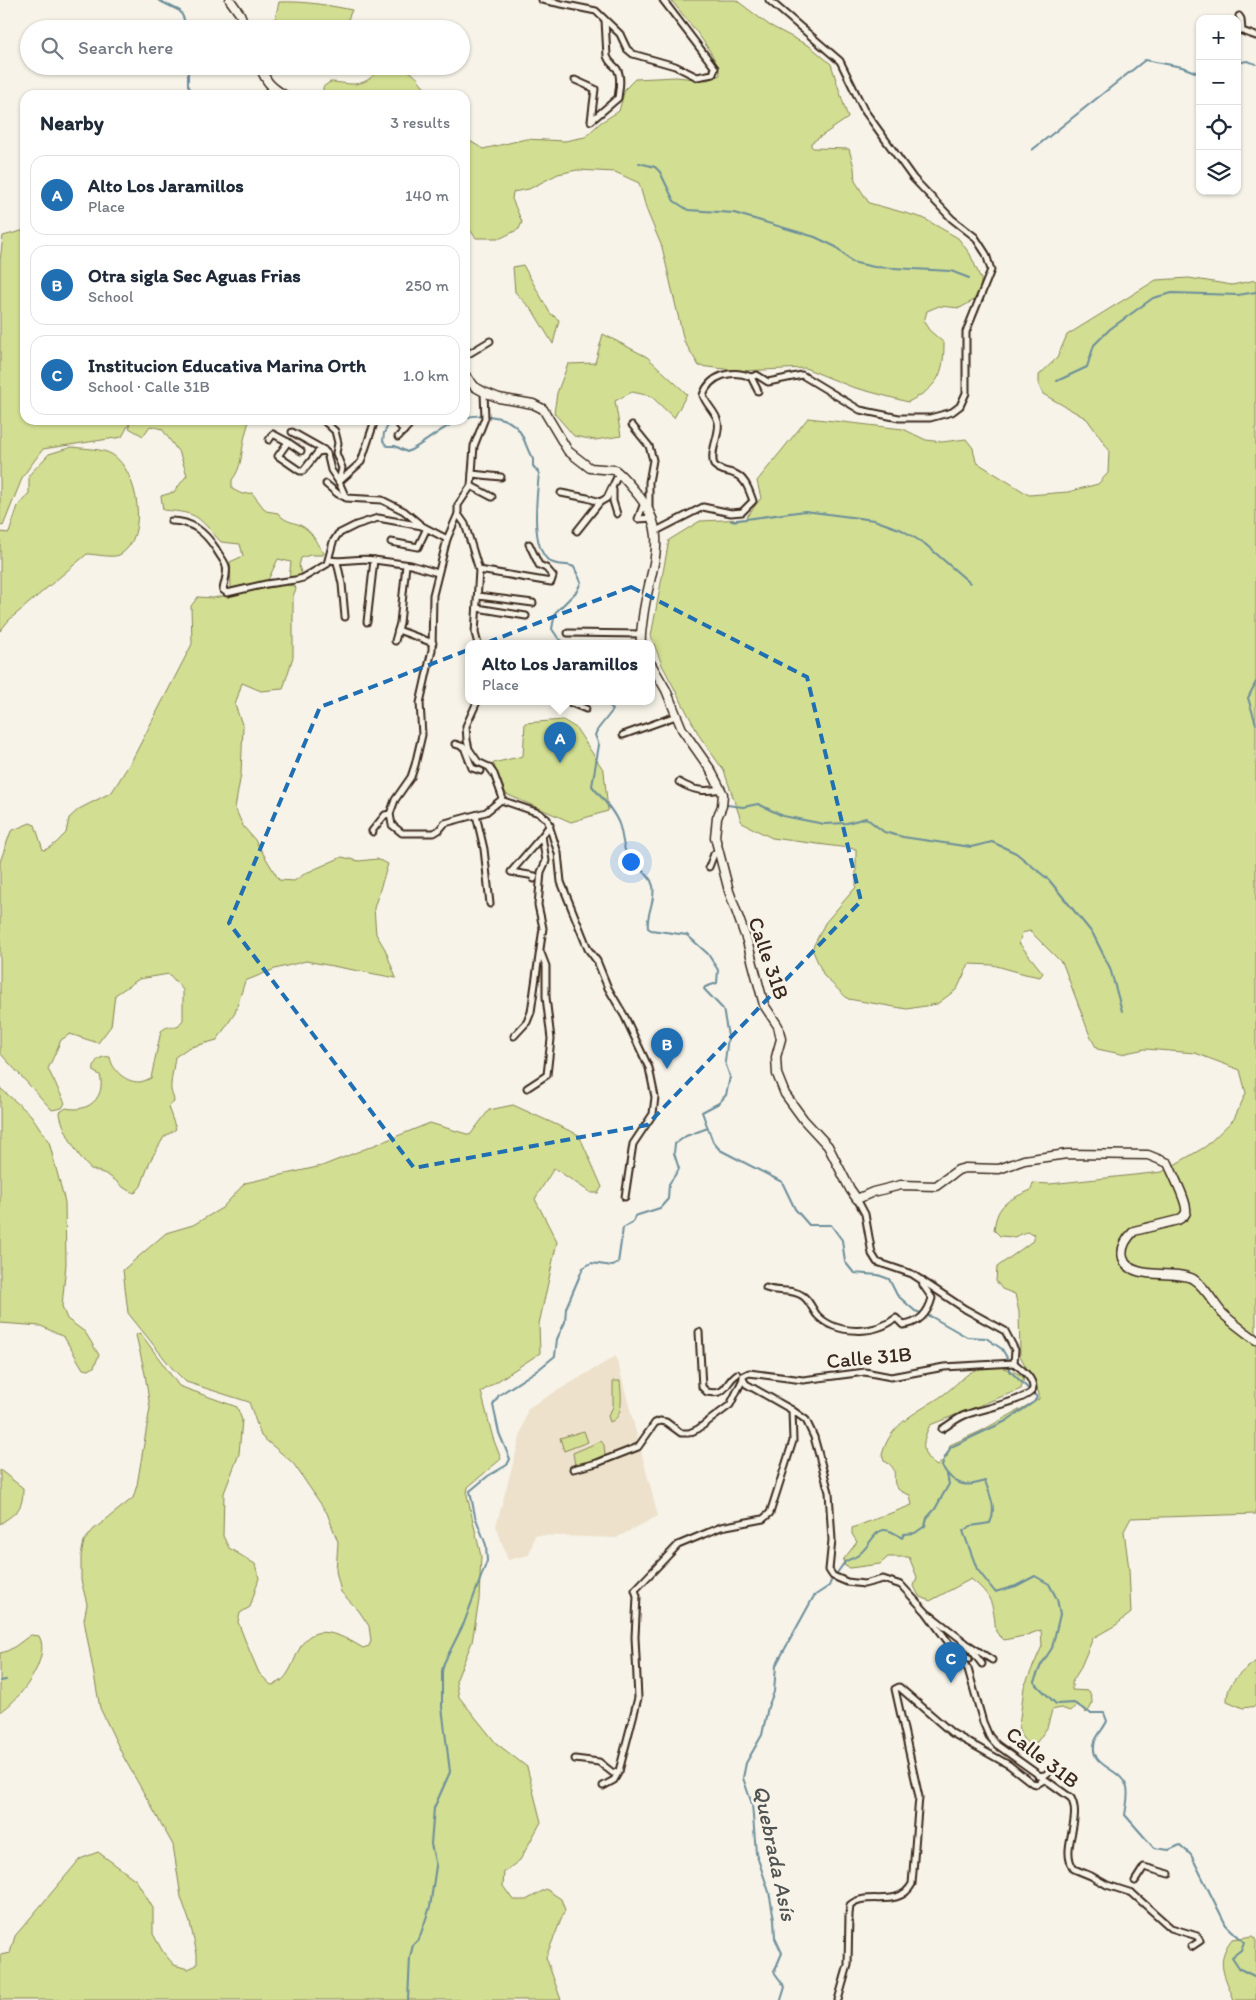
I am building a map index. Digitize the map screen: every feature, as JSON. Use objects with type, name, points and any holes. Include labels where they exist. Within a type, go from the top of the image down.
[{"type":"street","points":[[230,0],[242,20]]},
{"type":"street","points":[[542,0],[591,9],[620,34],[627,49],[633,54],[675,66],[697,77],[713,74],[715,68],[663,0]]},
{"type":"street","points":[[751,377],[757,375],[768,382],[802,374],[860,410],[899,418],[930,418],[952,412],[960,406],[966,393],[966,332],[991,270],[986,254],[975,236],[952,219],[913,178],[869,118],[840,61],[769,0]]},
{"type":"street","points":[[1241,19],[1242,31],[1256,36]]},
{"type":"street","points":[[575,80],[595,89],[591,121],[618,98],[619,80],[617,70],[608,61],[607,56],[605,20]]},
{"type":"street","points":[[263,75],[275,90]]},
{"type":"street","points":[[470,353],[490,341]]},
{"type":"street","points":[[656,531],[704,507],[731,513],[742,512],[753,501],[742,478],[734,473],[718,470],[714,465],[714,448],[719,428],[718,422],[703,395],[706,387],[728,374],[744,374],[751,377],[758,391]]},
{"type":"street","points":[[470,382],[475,387],[499,398],[533,404],[542,409],[568,451],[595,470],[611,469],[619,473],[647,505],[656,531],[656,558],[644,606],[642,640]]},
{"type":"street","points":[[484,392],[485,418],[474,446],[471,486],[458,505],[458,514],[447,539],[433,595],[433,643],[420,703],[422,735],[415,765],[408,781],[394,800],[390,814],[392,825],[405,834],[434,833],[445,822],[476,816],[490,809],[501,800]]},
{"type":"street","points":[[328,425],[335,431],[338,443],[336,453],[342,468],[339,482]]},
{"type":"street","points":[[339,482],[361,462],[373,425]]},
{"type":"street","points":[[399,425],[404,431]]},
{"type":"street","points":[[398,437],[409,425]]},
{"type":"street","points":[[632,425],[649,446],[653,460],[648,482],[647,505],[638,519],[653,518]]},
{"type":"street","points":[[292,432],[327,454],[333,476],[339,482],[344,497]]},
{"type":"street","points":[[269,440],[273,434],[301,450]]},
{"type":"street","points":[[288,442],[276,458],[296,470],[303,471],[318,452],[324,451]]},
{"type":"street","points":[[577,531],[600,502],[607,498],[619,473]]},
{"type":"street","points":[[472,474],[501,477]]},
{"type":"street","points":[[326,484],[338,494],[348,499],[382,500],[404,511],[424,528]]},
{"type":"street","points":[[471,486],[492,496]]},
{"type":"street","points":[[613,488],[613,501],[617,514]]},
{"type":"street","points":[[561,492],[600,502]]},
{"type":"street","points":[[458,514],[465,524],[479,570],[477,640]]},
{"type":"street","points":[[171,521],[189,524],[207,535],[226,565],[226,579],[223,590],[227,593],[303,578],[327,564],[330,560],[333,542],[338,534],[368,520],[378,518],[389,519],[424,528],[447,539]]},
{"type":"street","points":[[391,542],[418,547],[424,528]]},
{"type":"street","points":[[479,570],[551,582],[553,576],[546,568],[538,565],[529,544]]},
{"type":"street","points":[[330,560],[337,562],[362,558],[406,564],[438,573]]},
{"type":"street","points":[[367,622],[374,560]]},
{"type":"street","points":[[337,562],[342,584],[345,617]]},
{"type":"street","points":[[395,641],[406,564]]},
{"type":"street","points":[[478,596],[533,603]]},
{"type":"street","points":[[477,608],[526,616]]},
{"type":"street","points":[[398,630],[433,643]]},
{"type":"street","points":[[568,633],[641,634]]},
{"type":"street","name":"Calle 31B","points":[[655,671],[666,690],[686,735],[710,769],[722,794],[722,806],[715,830],[719,851],[729,891],[764,1005],[778,1026],[781,1039],[776,1057],[777,1074],[785,1094],[804,1120],[828,1146],[857,1199],[865,1214],[870,1246],[875,1259],[886,1265],[904,1270],[965,1309],[1005,1331],[1015,1350],[1011,1364],[944,1367],[891,1376],[865,1372],[803,1380],[749,1373],[743,1376],[743,1380],[746,1384],[806,1420],[814,1437],[826,1478],[832,1519],[829,1570],[833,1576],[847,1582],[864,1584],[883,1579],[901,1585],[926,1612],[968,1669],[973,1690],[989,1736],[997,1745],[1038,1776],[1065,1793],[1073,1803],[1076,1812],[1070,1836],[1070,1858],[1074,1869],[1107,1885],[1132,1893],[1171,1928],[1197,1936],[1200,1941],[1191,1947]]},
{"type":"street","points":[[476,705],[466,726],[469,748],[478,762],[492,771],[500,788],[501,800]]},
{"type":"street","points":[[576,705],[586,709]]},
{"type":"street","points":[[623,735],[676,716]]},
{"type":"street","points":[[455,744],[464,747],[472,768],[481,771]]},
{"type":"street","points":[[679,782],[692,790],[704,792],[720,789]]},
{"type":"street","points":[[501,800],[544,816],[550,825],[559,860],[561,882],[588,949],[597,961],[608,988],[625,1017],[649,1068],[654,1091],[653,1114],[633,1144],[625,1196]]},
{"type":"street","points":[[373,832],[372,830],[385,815],[390,814]]},
{"type":"street","points":[[476,816],[484,848],[490,904]]},
{"type":"street","points":[[534,879],[535,876],[511,872],[550,825]]},
{"type":"street","points":[[514,1036],[527,1022],[531,1012],[540,953],[543,928],[538,905],[541,872],[546,861],[542,836]]},
{"type":"street","points":[[709,867],[714,854],[719,851]]},
{"type":"street","points":[[527,1088],[547,1075],[552,1039],[546,997],[546,966],[540,953]]},
{"type":"street","points":[[857,1199],[901,1184],[936,1186],[958,1170],[965,1168],[999,1169],[1024,1160],[1067,1154],[1148,1155],[1168,1163],[1184,1202],[1186,1212],[1183,1218],[1178,1220],[1134,1231],[1123,1246],[1122,1255],[1124,1261],[1137,1271],[1191,1278],[1199,1283],[1224,1314],[1256,1340]]},
{"type":"street","points":[[766,1288],[776,1291],[795,1292],[805,1297],[818,1315],[840,1329],[865,1330],[887,1324],[896,1318],[903,1326],[912,1324],[924,1316],[932,1298],[923,1285],[922,1280]]},
{"type":"street","points":[[699,1332],[702,1387],[707,1392],[720,1392],[727,1388],[737,1374]]},
{"type":"street","points":[[942,1430],[962,1416],[1018,1400],[1032,1390],[1030,1378],[1011,1364]]},
{"type":"street","points":[[573,1469],[597,1463],[638,1447],[654,1423],[663,1420],[681,1432],[689,1433],[698,1429],[730,1406],[743,1380]]},
{"type":"street","points":[[603,1786],[614,1780],[618,1771],[634,1716],[639,1689],[635,1637],[637,1596],[635,1590],[678,1545],[721,1528],[763,1519],[770,1513],[793,1441],[792,1410]]},
{"type":"street","points":[[926,1612],[966,1643],[992,1660]]},
{"type":"street","points":[[966,1643],[982,1664]]},
{"type":"street","points":[[957,1653],[970,1659]]},
{"type":"street","points":[[838,2000],[848,1964],[848,1915],[850,1905],[857,1901],[891,1898],[902,1895],[907,1892],[912,1884],[918,1797],[895,1688],[899,1687],[952,1733],[1009,1765],[1032,1783],[1037,1784],[1044,1780]]},
{"type":"street","points":[[575,1759],[598,1762],[607,1766],[613,1773],[618,1771]]},
{"type":"street","points":[[1038,1776],[1045,1775],[1050,1771]]},
{"type":"street","points":[[1135,1881],[1144,1867],[1169,1874]]},
{"type":"highlighted area","points":[[631,587],[807,677],[861,901],[647,1125],[414,1168],[229,923],[320,707]]},
{"type":"shaded area","points":[[616,1356],[658,1516],[616,1538],[535,1535],[529,1555],[508,1560],[496,1526],[528,1408]]},
{"type":"green space","points":[[671,0],[736,0],[769,25],[811,47],[831,64],[848,118],[811,143],[811,146],[813,148],[849,149],[854,167],[855,181],[869,203],[923,218],[958,238],[970,254],[981,279],[981,287],[974,300],[960,308],[939,306],[927,311],[924,322],[929,330],[944,343],[943,364],[941,372],[933,385],[908,402],[852,387],[805,368],[742,371],[699,366],[684,341],[662,247],[647,211],[639,183],[615,172],[577,170],[558,174],[529,189],[513,192],[512,199],[522,222],[519,229],[501,238],[476,238],[470,230],[470,141],[483,149],[526,139],[565,141],[585,137],[600,123],[619,111],[625,89],[635,79],[676,77],[707,80],[720,75],[713,56]]},
{"type":"green space","points":[[279,2],[298,2],[352,10],[348,20],[275,19]]},
{"type":"green space","points":[[415,75],[425,90],[323,90],[323,87],[330,82],[359,83],[373,76]]},
{"type":"green space","points":[[20,231],[20,425],[128,425],[122,437],[43,449],[23,476],[3,526],[0,525],[0,261],[3,236]]},
{"type":"green space","points":[[523,265],[550,313],[559,320],[553,344],[533,311],[515,292],[513,267]]},
{"type":"green space","points":[[1189,278],[1232,285],[1256,280],[1256,1514],[1131,1518],[1124,1531],[1129,1569],[1131,1613],[1116,1625],[1093,1638],[1080,1669],[1072,1682],[1072,1690],[1089,1691],[1092,1705],[1086,1713],[1078,1704],[1070,1711],[1061,1708],[1052,1710],[1047,1728],[1037,1742],[1029,1744],[1023,1739],[1019,1726],[1024,1687],[1042,1646],[1041,1630],[1004,1640],[996,1632],[993,1608],[988,1596],[971,1579],[930,1601],[919,1596],[914,1586],[917,1577],[909,1557],[888,1557],[880,1564],[850,1568],[845,1566],[843,1560],[857,1542],[852,1534],[852,1528],[912,1505],[910,1495],[901,1491],[896,1486],[893,1467],[884,1461],[882,1455],[886,1444],[898,1426],[906,1419],[943,1395],[968,1374],[989,1366],[1008,1369],[1024,1378],[1021,1389],[930,1425],[925,1437],[924,1447],[927,1457],[937,1466],[947,1457],[950,1445],[981,1431],[1039,1399],[1035,1383],[1020,1356],[1019,1312],[1015,1294],[1002,1289],[996,1281],[997,1267],[1034,1240],[1034,1234],[1027,1232],[1014,1237],[1000,1236],[994,1230],[1001,1208],[1010,1200],[1031,1190],[1033,1183],[1050,1184],[1162,1172],[1205,1147],[1234,1119],[1246,1093],[1240,1070],[1195,1053],[1145,1049],[1121,1054],[1097,1049],[1090,1036],[1063,964],[1030,931],[1022,933],[1019,943],[1043,973],[1040,977],[993,965],[969,964],[957,989],[937,1004],[907,1009],[848,999],[824,976],[812,949],[825,923],[856,887],[856,849],[772,838],[742,823],[724,771],[700,737],[662,665],[655,647],[655,640],[653,640],[651,636],[669,540],[700,521],[745,519],[761,498],[757,481],[808,418],[903,429],[926,440],[942,442],[966,439],[973,448],[976,462],[1029,495],[1068,492],[1098,484],[1108,473],[1109,450],[1087,419],[1043,394],[1039,386],[1039,375],[1057,358],[1067,335],[1156,280]]},
{"type":"green space","points":[[603,334],[647,357],[687,394],[674,418],[651,396],[632,392],[615,401],[621,436],[595,440],[574,436],[554,413],[557,393],[568,364],[595,363]]},
{"type":"green space","points":[[130,425],[248,425],[239,466],[232,480],[232,489],[242,494],[252,493],[266,511],[278,513],[284,519],[302,526],[311,534],[324,553],[323,555],[310,555],[301,558],[299,566],[302,575],[289,578],[291,562],[278,559],[268,580],[231,588],[230,562],[243,556],[240,544],[221,542],[202,522],[192,515],[163,510],[161,496],[174,492],[187,475],[180,454],[162,429],[150,426],[143,436],[129,428]]},
{"type":"green space","points":[[72,447],[104,451],[113,455],[122,463],[129,475],[137,504],[135,533],[130,545],[121,554],[110,556],[87,554],[9,620],[0,631],[0,532],[9,533],[18,506],[29,493],[29,475],[49,454]]},
{"type":"green space","points":[[284,585],[295,586],[296,589],[293,596],[293,657],[283,689],[261,691],[242,683],[235,705],[243,727],[241,774],[235,808],[243,826],[255,840],[279,880],[294,881],[306,873],[342,857],[359,861],[377,859],[388,864],[374,908],[376,934],[385,949],[396,978],[306,961],[275,969],[245,981],[235,1013],[217,1040],[188,1048],[175,1057],[171,1087],[174,1102],[168,1107],[176,1129],[164,1137],[150,1161],[141,1186],[135,1193],[87,1165],[76,1151],[67,1134],[60,1112],[66,1108],[74,1109],[88,1106],[98,1097],[101,1083],[100,1075],[94,1072],[94,1065],[100,1058],[110,1057],[116,1071],[129,1080],[141,1082],[151,1078],[161,1031],[167,1027],[177,1027],[183,1020],[183,990],[169,974],[139,979],[115,995],[111,1026],[98,1043],[70,1034],[61,1040],[48,1069],[65,1103],[62,1108],[52,1110],[0,1053],[0,862],[11,831],[30,823],[35,825],[43,850],[47,849],[66,833],[69,818],[79,809],[112,792],[132,760],[192,644],[191,606],[198,597],[213,598]]},
{"type":"green space","points":[[563,720],[576,728],[604,771],[608,811],[571,822],[506,794],[493,763],[523,756],[525,723]]},
{"type":"green space","points":[[0,1088],[31,1115],[49,1142],[65,1202],[66,1264],[62,1306],[67,1319],[85,1332],[99,1355],[94,1367],[89,1370],[83,1369],[64,1337],[41,1326],[0,1323]]},
{"type":"green space","points":[[513,1105],[579,1135],[602,1187],[598,1193],[591,1193],[554,1168],[535,1199],[557,1242],[539,1324],[540,1353],[481,1392],[493,1438],[501,1459],[468,1487],[467,1495],[481,1556],[479,1600],[472,1642],[456,1681],[459,1697],[496,1743],[527,1767],[541,1822],[520,1860],[504,1872],[503,1886],[513,1900],[526,1900],[546,1889],[561,1899],[565,1910],[546,1957],[561,2000],[0,2000],[0,1955],[10,1953],[15,1936],[80,1859],[98,1852],[136,1880],[153,1908],[153,1934],[163,1952],[174,1965],[188,1969],[197,1965],[197,1954],[190,1923],[181,1897],[173,1845],[123,1756],[100,1708],[84,1620],[87,1604],[81,1580],[81,1556],[84,1541],[94,1529],[133,1498],[137,1485],[150,1408],[136,1335],[138,1333],[141,1334],[179,1386],[237,1407],[242,1420],[239,1454],[224,1493],[223,1536],[229,1548],[255,1564],[259,1578],[250,1607],[240,1613],[238,1622],[259,1673],[271,1685],[282,1680],[301,1646],[309,1637],[320,1632],[338,1635],[363,1648],[369,1646],[371,1641],[369,1626],[359,1611],[341,1592],[336,1571],[338,1542],[327,1513],[293,1463],[261,1436],[249,1402],[186,1382],[172,1368],[128,1313],[123,1270],[166,1233],[193,1225],[222,1208],[245,1183],[322,1166],[430,1123],[470,1135],[489,1110]]},
{"type":"green space","points":[[613,1381],[620,1381],[621,1405],[618,1415],[610,1422],[608,1416],[613,1407]]},
{"type":"green space","points":[[584,1431],[588,1442],[564,1451],[560,1438]]},
{"type":"green space","points":[[601,1441],[604,1445],[605,1455],[588,1463],[575,1466],[573,1453]]},
{"type":"green space","points":[[0,1470],[23,1488],[23,1495],[18,1510],[0,1524]]},
{"type":"green space","points":[[31,1635],[39,1636],[42,1645],[37,1667],[16,1699],[0,1712],[0,1653],[12,1648]]},
{"type":"green space","points":[[1256,1661],[1256,1706],[1243,1708],[1227,1701],[1229,1688],[1232,1683]]},
{"type":"green space","points":[[1253,1936],[1256,1938],[1256,2000],[1234,2000],[1223,1969],[1223,1955],[1232,1939]]},
{"type":"waterway","points":[[158,0],[180,11],[184,20]]},
{"type":"waterway","points":[[1032,150],[1145,60],[1182,67],[1196,72]]},
{"type":"waterway","points":[[1241,62],[1247,61],[1256,64]]},
{"type":"waterway","points":[[188,75],[188,85],[190,90]]},
{"type":"waterway","points":[[639,163],[655,167],[660,172],[674,201],[688,210],[734,213],[815,237],[836,247],[852,262],[856,263],[874,267],[951,271],[969,278]]},
{"type":"waterway","points":[[1057,381],[1087,367],[1094,345],[1110,329],[1153,298],[1172,293],[1238,295],[1256,292]]},
{"type":"waterway","points":[[470,416],[490,416],[504,419],[514,425],[520,432],[533,459],[533,466],[539,473],[536,519],[542,553],[551,562],[574,567],[581,582],[577,591],[555,613],[552,629],[561,640]]},
{"type":"waterway","points":[[388,425],[384,433],[383,441],[387,446],[395,446],[407,452],[450,425]]},
{"type":"waterway","points":[[731,521],[805,511],[874,520],[902,530],[925,544],[970,583]]},
{"type":"waterway","points":[[1256,682],[1248,698],[1256,724]]},
{"type":"waterway","points":[[609,705],[613,710],[595,735],[599,745],[592,786],[617,819],[628,857],[649,877],[653,886],[654,891],[648,917],[648,928],[687,935],[708,954],[718,970],[717,983],[704,989],[723,1009],[728,1036],[725,1062],[730,1077],[726,1095],[719,1103],[702,1112],[713,1142],[720,1150],[782,1182],[795,1209],[809,1225],[831,1225],[842,1240],[845,1262],[854,1273],[878,1275],[889,1279],[897,1295],[915,1311],[932,1317],[967,1337],[986,1338],[1002,1349],[1009,1361]]},
{"type":"waterway","points":[[727,805],[743,807],[758,804],[783,816],[824,824],[847,823],[866,818],[884,832],[903,837],[971,847],[992,842],[1016,853],[1049,880],[1093,934],[1110,968],[1122,1011]]},
{"type":"waterway","points":[[408,2000],[410,1957],[413,1945],[419,1939],[430,1907],[436,1866],[431,1844],[434,1808],[450,1772],[442,1707],[442,1671],[444,1663],[464,1623],[487,1561],[486,1545],[475,1516],[470,1491],[488,1476],[507,1465],[510,1459],[499,1433],[493,1405],[499,1395],[539,1369],[555,1356],[557,1339],[565,1322],[566,1308],[583,1268],[591,1263],[613,1266],[618,1263],[623,1228],[633,1222],[635,1216],[660,1208],[668,1199],[669,1184],[679,1169],[674,1153],[675,1144],[686,1136],[708,1128]]},
{"type":"waterway","points":[[1010,1366],[1010,1371],[1037,1397],[1034,1402],[1006,1421],[951,1447],[942,1466],[955,1481],[966,1484],[985,1481],[989,1491],[993,1507],[990,1523],[971,1526],[963,1531],[977,1569],[995,1592],[1016,1586],[1035,1576],[1049,1584],[1057,1599],[1060,1614],[1052,1648],[1041,1665],[1034,1682],[1056,1704],[1074,1703],[1090,1713],[1104,1713],[1107,1721],[1095,1741],[1094,1750],[1100,1762],[1124,1781],[1128,1794],[1125,1815],[1154,1848],[1169,1850],[1180,1845],[1191,1855],[1226,1925],[1244,1942],[1241,1950],[1232,1957],[1240,1969],[1256,1977]]},
{"type":"waterway","name":"Quebrada Asís","points":[[837,1573],[846,1561],[856,1557],[863,1551],[880,1531],[893,1532],[902,1538],[904,1534],[915,1533],[925,1526],[927,1518],[935,1509],[949,1484],[947,1475]]},
{"type":"waterway","name":"Quebrada Asís","points":[[781,2000],[785,1987],[774,1972],[782,1953],[775,1938],[769,1892],[756,1853],[752,1804],[743,1778],[746,1763],[762,1735],[768,1707],[774,1692],[776,1665],[814,1596],[829,1586],[831,1581]]},
{"type":"waterway","points":[[0,1681],[6,1680]]},
{"type":"place","name":"Alto Los Jaramillos","points":[[560,763]]},
{"type":"place","name":"Otra sigla Sec Aguas Frias","points":[[667,1069]]},
{"type":"place","name":"Institucion Educativa Marina Orth","points":[[951,1683]]}]
